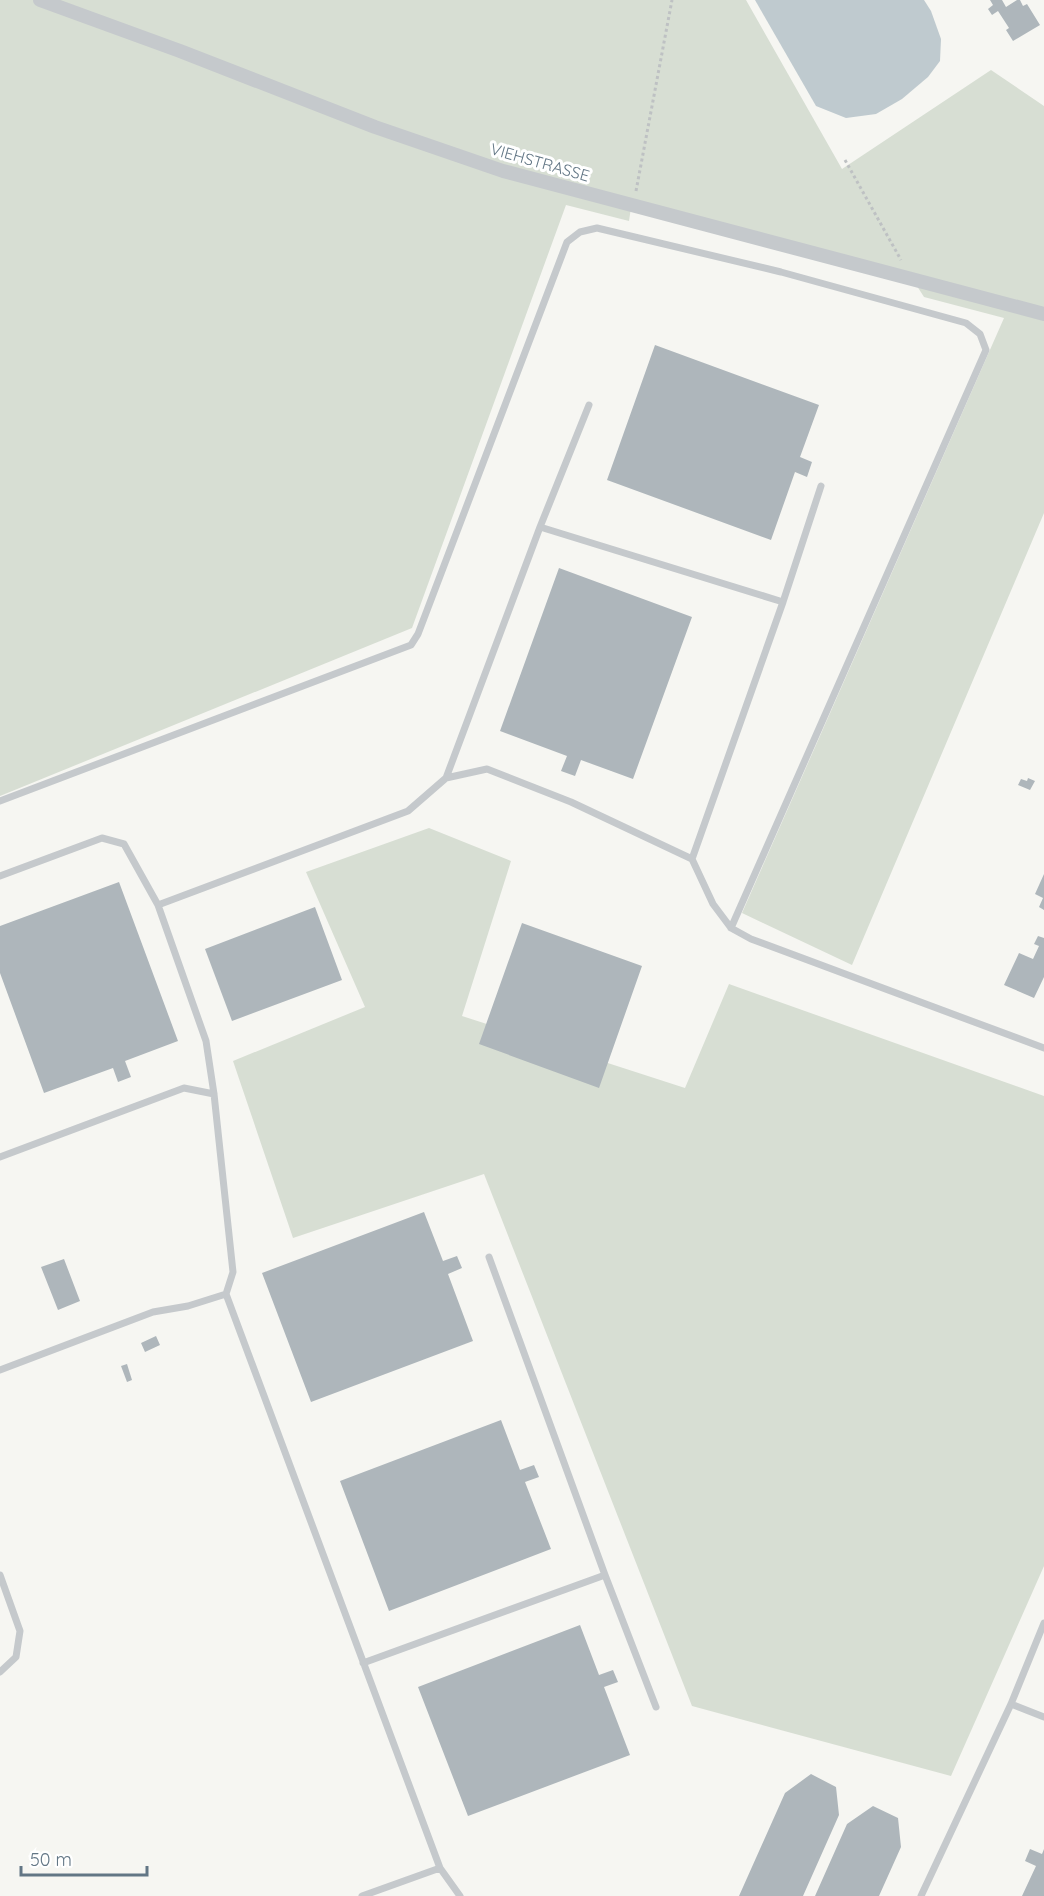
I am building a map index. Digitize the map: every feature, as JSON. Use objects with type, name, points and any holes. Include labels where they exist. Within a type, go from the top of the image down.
[{"type":"street","name":"VIEHSTRASSE","points":[[40,0],[180,51],[375,127],[503,171],[1044,314]]},
{"type":"lane","points":[[0,801],[411,645],[418,634],[567,242],[580,232],[597,228],[781,272],[966,323],[980,334],[986,350],[731,928]]},
{"type":"lane","points":[[447,778],[540,527],[589,405]]},
{"type":"lane","points":[[692,859],[783,602],[821,486]]},
{"type":"lane","points":[[540,527],[783,602]]},
{"type":"lane","points":[[158,905],[408,811],[447,778],[487,769],[571,802],[692,859],[712,904],[731,928],[752,939],[1044,1048]]},
{"type":"lane","points":[[0,876],[102,838],[124,844],[158,905],[206,1041],[233,1272],[226,1294],[440,1868],[460,1896]]},
{"type":"lane","points":[[0,1157],[184,1088],[214,1094]]},
{"type":"lane","points":[[489,1257],[605,1575],[656,1707]]},
{"type":"lane","points":[[0,1370],[153,1312],[188,1306],[226,1294]]},
{"type":"lane","points":[[0,1575],[20,1631],[16,1657],[0,1672]]},
{"type":"lane","points":[[363,1664],[605,1575]]},
{"type":"lane","points":[[921,1896],[1011,1704],[1044,1623]]},
{"type":"lane","points":[[1011,1704],[1044,1717]]},
{"type":"lane","points":[[362,1896],[440,1868]]},
{"type":"path","points":[[634,205],[672,0]]},
{"type":"path","points":[[844,160],[902,262]]},
{"type":"shaded area","points":[[0,0],[746,0],[842,169],[991,70],[1044,106],[1044,513],[852,965],[742,913],[1004,318],[924,297],[908,272],[632,201],[629,221],[566,205],[412,628],[0,796]]},
{"type":"shaded area","points":[[755,0],[924,0],[931,11],[941,39],[940,61],[928,77],[902,99],[876,114],[846,118],[816,106]]},
{"type":"shaded area","points":[[429,828],[511,861],[462,1016],[685,1088],[729,984],[1044,1096],[1044,1566],[951,1776],[692,1706],[484,1174],[293,1238],[233,1061],[365,1007],[306,872]]},
{"type":"building","points":[[990,0],[1002,0],[1006,7],[1020,0],[1023,6],[1027,4],[1040,25],[1013,41],[1006,30],[1009,28],[998,11],[992,15],[988,9],[993,5]]},
{"type":"building","points":[[655,345],[819,405],[800,457],[812,462],[807,477],[795,472],[771,540],[607,480]]},
{"type":"building","points":[[559,568],[692,617],[633,779],[581,760],[575,776],[561,771],[567,756],[500,731]]},
{"type":"building","points":[[1028,778],[1035,781],[1030,790],[1018,785],[1021,779],[1027,781]]},
{"type":"building","points":[[1044,874],[1044,910],[1039,907],[1043,898],[1035,894]]},
{"type":"building","points":[[119,882],[178,1041],[125,1061],[131,1077],[118,1082],[113,1068],[44,1093],[0,973],[0,926]]},
{"type":"building","points":[[315,907],[342,980],[232,1021],[205,949]]},
{"type":"building","points":[[522,923],[642,966],[599,1088],[479,1044]]},
{"type":"building","points":[[1038,936],[1044,938],[1044,977],[1034,998],[1004,985],[1019,953],[1033,959],[1039,946],[1034,944]]},
{"type":"building","points":[[424,1212],[443,1261],[457,1256],[462,1268],[448,1274],[473,1341],[311,1402],[262,1273]]},
{"type":"building","points":[[64,1259],[80,1301],[58,1310],[41,1267]]},
{"type":"building","points":[[156,1336],[160,1345],[145,1352],[141,1343]]},
{"type":"building","points":[[127,1364],[132,1380],[127,1382],[121,1366]]},
{"type":"building","points":[[501,1420],[520,1470],[534,1465],[539,1477],[525,1482],[551,1549],[389,1611],[340,1481]]},
{"type":"building","points":[[580,1625],[599,1675],[613,1670],[618,1682],[604,1687],[630,1755],[468,1816],[418,1687]]},
{"type":"building","points":[[811,1774],[836,1787],[839,1815],[803,1896],[739,1896],[785,1793]]},
{"type":"building","points":[[873,1806],[898,1818],[901,1847],[879,1896],[815,1896],[847,1824]]},
{"type":"building","points":[[1030,1849],[1042,1854],[1044,1849],[1044,1896],[1022,1896],[1036,1866],[1025,1861]]}]
